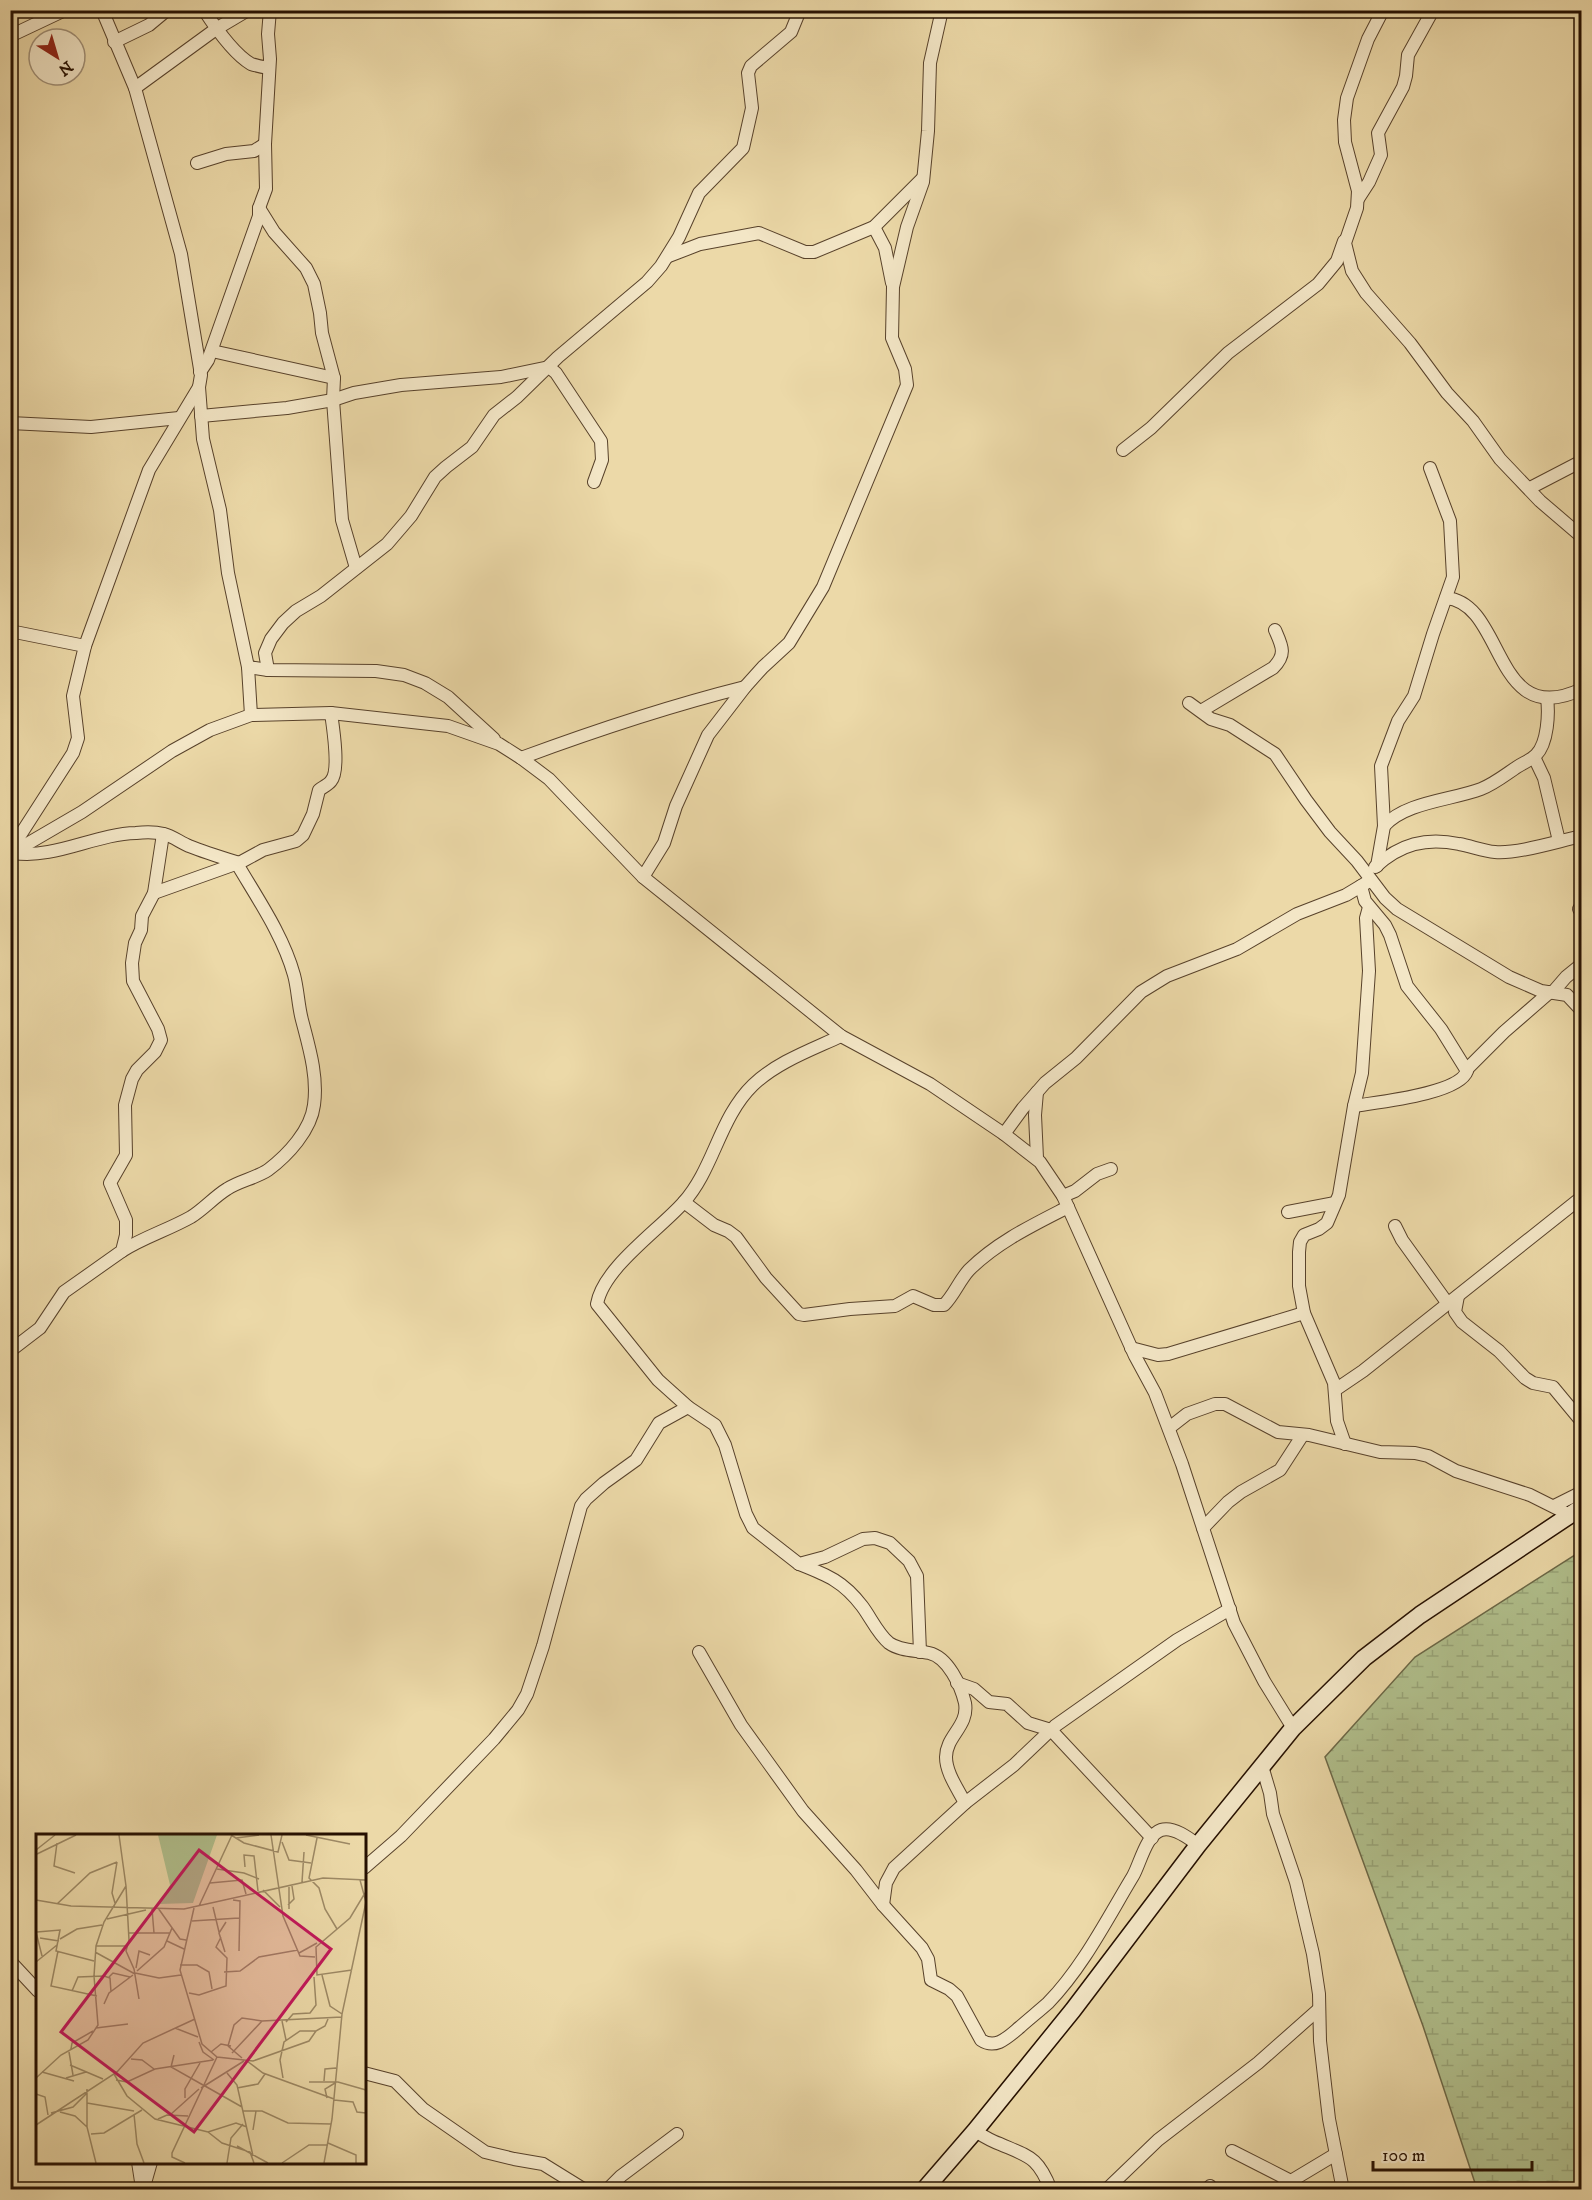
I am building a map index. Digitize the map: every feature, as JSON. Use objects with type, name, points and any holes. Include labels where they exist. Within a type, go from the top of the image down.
[{"type":"main road","points":[[924,2190],[1073,2010],[1198,1845],[1293,1728],[1364,1658],[1420,1615],[1576,1511]]},
{"type":"street","points":[[10,36],[64,10]]},
{"type":"street","points":[[102,10],[135,88],[181,254],[200,372],[203,439],[220,510],[228,573],[248,667],[251,715]]},
{"type":"street","points":[[114,42],[149,25],[167,10]]},
{"type":"street","points":[[204,10],[216,29],[245,60],[269,68]]},
{"type":"street","points":[[135,88],[216,29],[248,10]]},
{"type":"street","points":[[200,372],[212,351],[259,216],[259,208],[266,189],[265,144],[270,10]]},
{"type":"street","points":[[268,670],[265,653],[271,639],[284,623],[296,611],[321,596],[387,544],[411,516],[435,477],[472,447],[494,415],[518,397],[558,357],[647,282],[669,256],[699,193],[743,148],[752,108],[748,70],[791,32],[800,10]]},
{"type":"street","points":[[893,287],[907,227],[924,178],[930,63],[942,10]]},
{"type":"street","points":[[1383,10],[1368,39],[1347,98],[1343,125],[1345,142],[1356,178],[1358,199],[1346,243],[1352,271],[1366,293],[1404,336],[1447,393],[1473,421],[1515,477],[1530,488],[1540,501],[1581,537]]},
{"type":"street","points":[[1358,199],[1370,182],[1381,155],[1378,133],[1403,87],[1408,55],[1433,10]]},
{"type":"street","points":[[198,163],[226,154],[254,151],[265,144]]},
{"type":"street","points":[[669,256],[700,244],[759,233],[809,253],[874,227],[924,178]]},
{"type":"street","points":[[259,208],[274,232],[306,268],[314,284],[322,333],[334,378],[333,400],[342,520],[356,568]]},
{"type":"street","points":[[644,877],[664,843],[676,806],[708,735],[745,687],[789,643],[823,588],[903,397],[908,380],[893,343],[893,287],[885,248],[874,227]]},
{"type":"street","points":[[1123,450],[1151,428],[1228,353],[1318,284],[1337,261],[1350,232]]},
{"type":"street","points":[[212,351],[334,378]]},
{"type":"street","points":[[201,416],[287,408],[401,385],[501,377],[549,367]]},
{"type":"street","points":[[549,367],[556,373],[601,441],[602,460],[594,482]]},
{"type":"street","points":[[12,853],[73,753],[78,738],[73,696],[85,646],[149,470],[199,387]]},
{"type":"street","points":[[10,423],[91,427],[179,418]]},
{"type":"street","points":[[1530,488],[1581,461]]},
{"type":"street","points":[[1430,468],[1450,521],[1453,570],[1414,696],[1398,721],[1380,766],[1384,826],[1364,899],[1390,934],[1404,980],[1411,992],[1441,1029],[1467,1069]]},
{"type":"street","points":[[1446,598],[1464,603],[1474,614],[1500,658],[1525,690],[1537,697],[1547,698],[1558,697],[1581,689]]},
{"type":"street","points":[[1201,711],[1273,668],[1280,660],[1282,652],[1275,630]]},
{"type":"street","points":[[10,631],[85,646]]},
{"type":"street","points":[[248,667],[268,670],[376,671],[404,675],[425,683],[448,697],[499,744],[549,779],[644,877],[841,1036],[930,1084],[1037,1158],[1066,1201],[1131,1348],[1155,1393],[1169,1428],[1234,1623],[1259,1672],[1293,1728]]},
{"type":"street","points":[[520,758],[583,735],[745,687]]},
{"type":"street","points":[[1384,826],[1396,816],[1415,807],[1485,787],[1534,757],[1540,748],[1547,726],[1549,711],[1547,698]]},
{"type":"street","points":[[1189,703],[1211,719],[1225,723],[1246,734],[1275,754],[1313,810],[1385,898],[1411,919],[1509,978],[1541,991],[1567,995],[1581,1011]]},
{"type":"street","points":[[12,853],[82,812],[172,751],[210,730],[251,715],[331,714],[448,726],[499,744]]},
{"type":"street","points":[[154,893],[263,850],[296,842],[303,835],[313,814],[319,790],[330,782],[334,774],[335,738],[331,714]]},
{"type":"street","points":[[1534,757],[1544,778],[1559,841]]},
{"type":"street","points":[[10,1350],[40,1328],[64,1292],[140,1239],[170,1228],[193,1216],[226,1189],[265,1171],[283,1157],[300,1137],[310,1120],[315,1104],[312,1058],[298,1003],[295,977],[279,938],[236,862],[197,849],[163,834],[135,832],[104,837],[61,849],[22,854],[12,853]]},
{"type":"street","points":[[122,1251],[126,1235],[126,1220],[110,1183],[126,1155],[125,1105],[132,1079],[137,1070],[155,1052],[161,1040],[158,1029],[133,981],[132,972],[135,943],[141,930],[142,916],[154,893],[163,834]]},
{"type":"street","points":[[1004,1134],[1045,1083],[1076,1058],[1141,992],[1152,984],[1237,948],[1297,914],[1346,895],[1369,877],[1396,850],[1417,842],[1444,841],[1497,852],[1581,836]]},
{"type":"street","points":[[1345,1444],[1337,1421],[1335,1390],[1330,1373],[1304,1313],[1299,1286],[1300,1242],[1304,1235],[1328,1223],[1340,1187],[1362,1073],[1369,971],[1366,920],[1369,907]]},
{"type":"street","points":[[1354,1106],[1400,1099],[1440,1089],[1460,1080],[1467,1073],[1467,1069],[1504,1032],[1581,964]]},
{"type":"street","points":[[841,1036],[785,1063],[766,1074],[751,1087],[730,1114],[710,1161],[684,1202],[622,1261],[597,1301],[598,1307],[609,1317],[658,1380],[688,1407],[716,1425],[746,1514],[753,1528],[799,1564],[834,1578],[861,1604],[888,1641],[900,1648],[932,1653],[953,1673],[965,1705],[965,1717],[948,1744],[946,1755],[951,1777],[965,1803]]},
{"type":"street","points":[[1037,1092],[1035,1115],[1037,1158]]},
{"type":"street","points":[[684,1202],[714,1225],[736,1237],[766,1278],[802,1315],[850,1308],[895,1306],[913,1296],[934,1305],[944,1305],[962,1278],[989,1252],[1066,1201],[1091,1178],[1111,1169]]},
{"type":"street","points":[[1335,1390],[1363,1371],[1581,1197]]},
{"type":"street","points":[[1288,1212],[1335,1203]]},
{"type":"street","points":[[1395,1226],[1402,1240],[1453,1300],[1455,1312],[1462,1322],[1499,1351],[1525,1378],[1533,1383],[1553,1387],[1581,1422]]},
{"type":"street","points":[[1131,1348],[1168,1354],[1304,1313]]},
{"type":"street","points":[[1169,1428],[1187,1414],[1209,1406],[1225,1404],[1278,1432],[1309,1435],[1380,1452],[1428,1456],[1456,1471],[1520,1491],[1554,1506],[1576,1511]]},
{"type":"street","points":[[366,1866],[401,1836],[495,1739],[518,1710],[527,1694],[543,1646],[581,1506],[585,1499],[604,1483],[636,1460],[659,1423],[688,1407]]},
{"type":"street","points":[[1203,1528],[1241,1492],[1280,1470],[1302,1436]]},
{"type":"street","points":[[1554,1506],[1581,1492]]},
{"type":"street","points":[[799,1564],[825,1557],[862,1539],[875,1538],[890,1543],[909,1561],[917,1576],[920,1652]]},
{"type":"street","points":[[883,1905],[886,1883],[894,1868],[965,1803],[1014,1765],[1083,1704],[1177,1640],[1230,1609]]},
{"type":"street","points":[[699,1652],[741,1725],[803,1811],[922,1948],[928,1959],[931,1980],[957,1996],[981,2040],[988,2044],[995,2044],[1007,2038],[1048,2003],[1071,1975],[1130,1881],[1145,1847],[1158,1831],[1169,1829],[1198,1845]]},
{"type":"street","points":[[957,1683],[974,1689],[989,1702],[1007,1704],[1028,1723],[1051,1730],[1152,1838]]},
{"type":"street","points":[[1262,1766],[1273,1814],[1296,1882],[1313,1954],[1329,2119],[1343,2190]]},
{"type":"street","points":[[10,1961],[36,1989]]},
{"type":"street","points":[[1106,2190],[1158,2140],[1258,2063],[1319,2009]]},
{"type":"street","points":[[366,2074],[395,2081],[423,2109],[486,2152],[543,2163],[585,2190]]},
{"type":"street","points":[[975,2131],[1033,2159],[1051,2190]]},
{"type":"street","points":[[607,2190],[621,2176],[676,2134]]},
{"type":"street","points":[[1232,2151],[1289,2180]]},
{"type":"street","points":[[1276,2190],[1289,2180],[1336,2154]]},
{"type":"street","points":[[138,2164],[143,2190]]},
{"type":"street","points":[[143,2190],[151,2164]]},
{"type":"green space","points":[[1581,1551],[1581,2189],[1477,2189],[1423,2026],[1325,1757],[1415,1657]]}]
